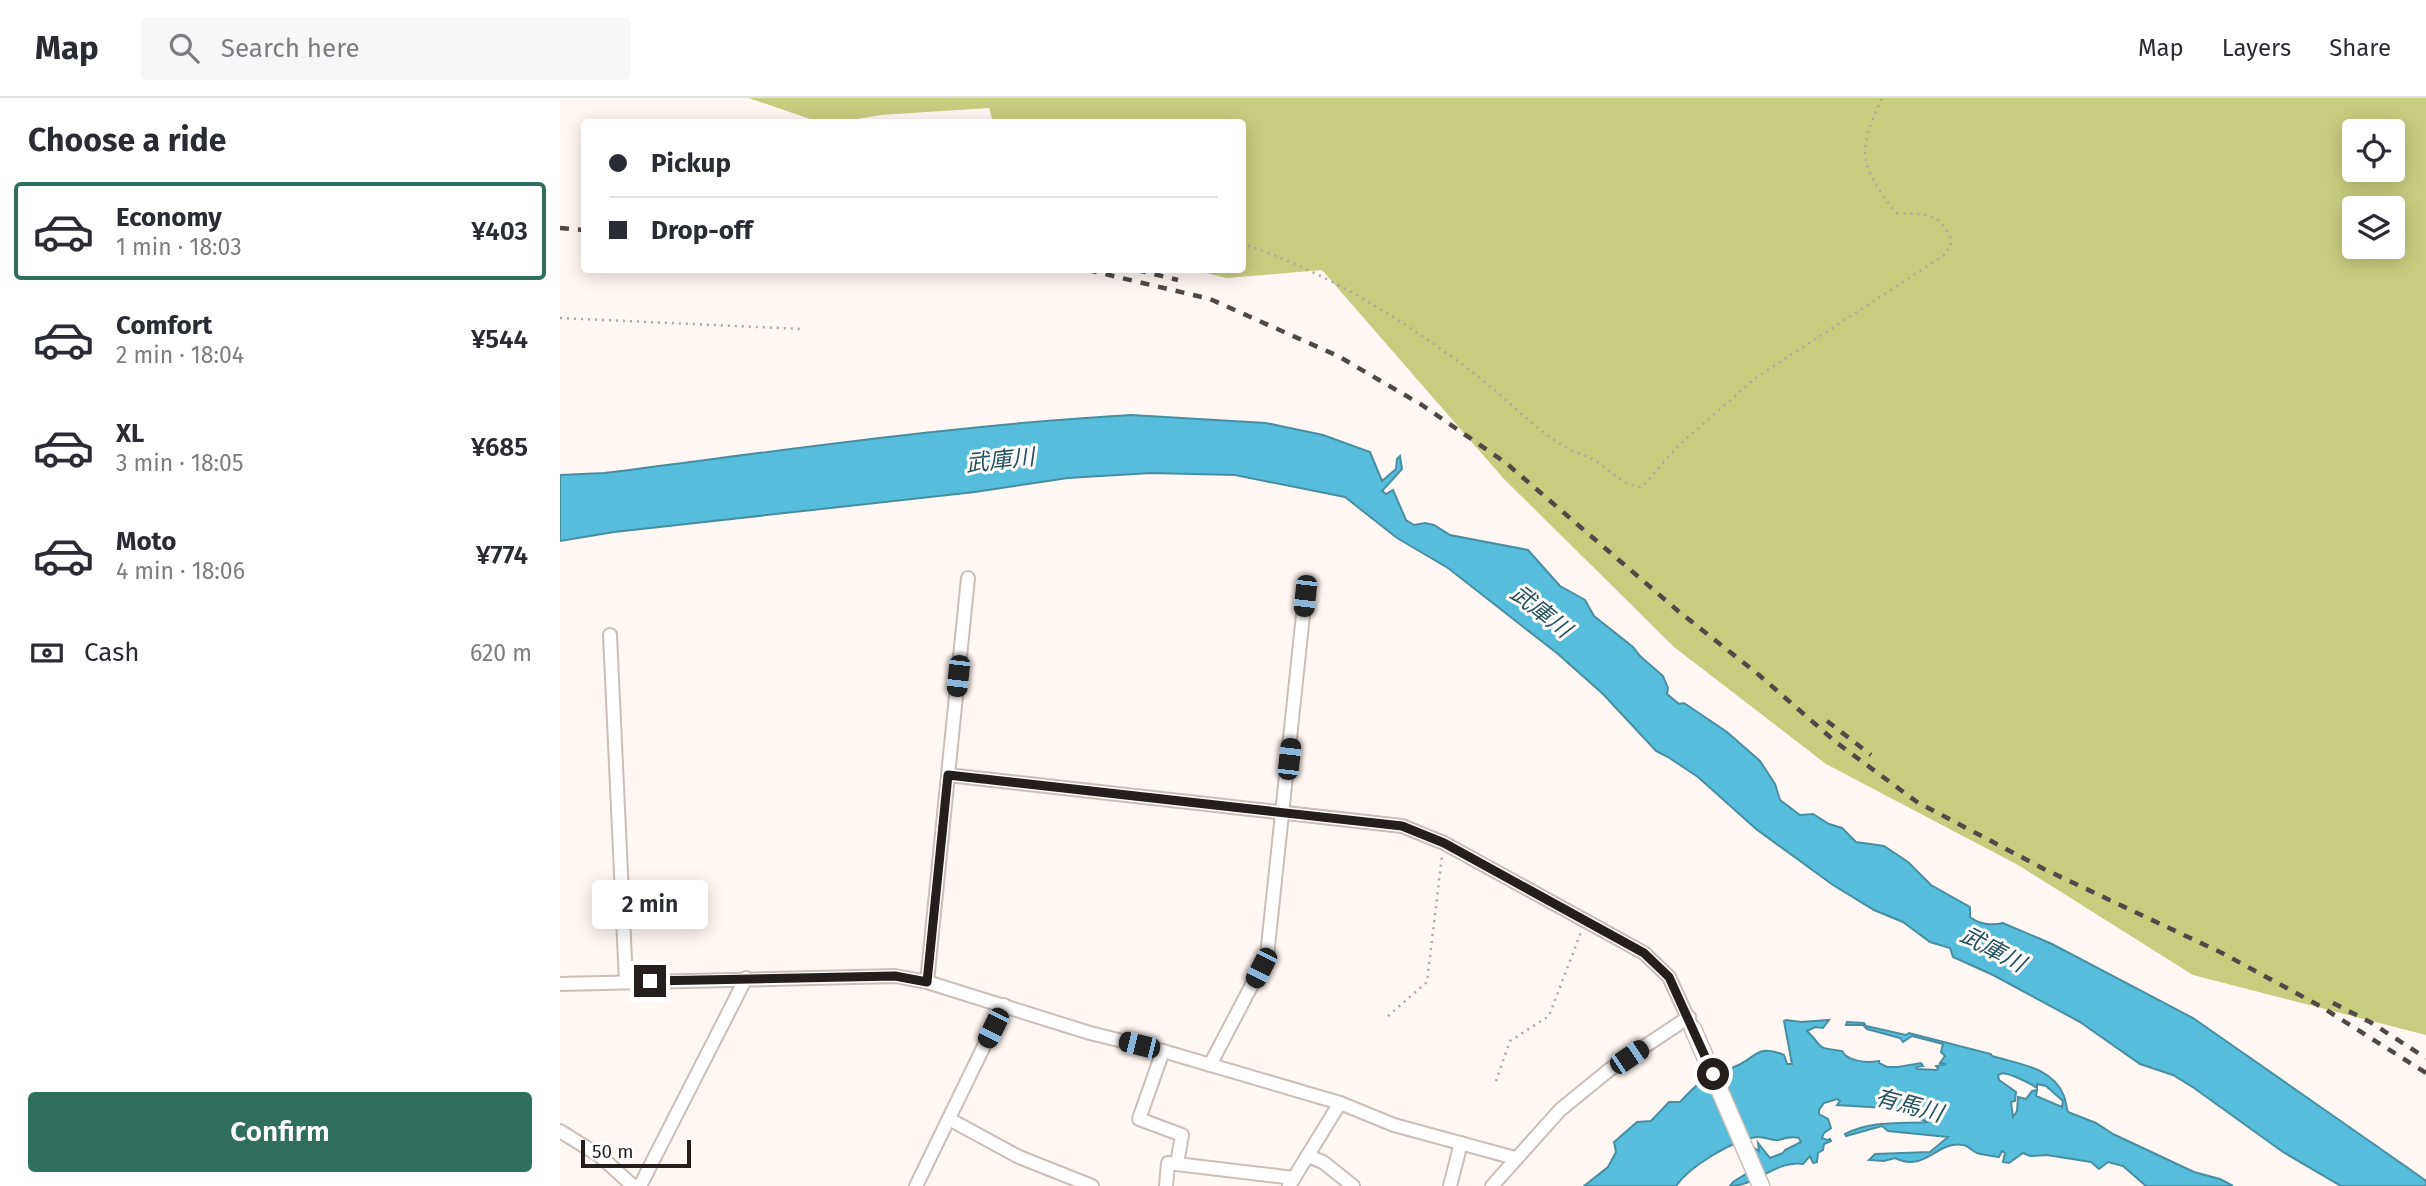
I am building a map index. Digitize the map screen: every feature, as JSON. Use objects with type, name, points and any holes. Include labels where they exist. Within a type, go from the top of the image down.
[{"type":"street","points":[[927,982],[968,578]]},
{"type":"street","points":[[1210,1065],[1267,956],[1305,596]]},
{"type":"street","points":[[610,635],[626,982]]},
{"type":"street","points":[[948,775],[1402,826],[1444,843],[1644,953],[1669,977],[1761,1186]]},
{"type":"street","points":[[560,984],[895,976],[927,982],[1090,1033],[1163,1051],[1340,1103],[1394,1125],[1515,1158]]},
{"type":"street","points":[[640,1186],[746,978]]},
{"type":"street","points":[[916,1186],[1004,1005]]},
{"type":"street","points":[[1492,1186],[1560,1110],[1609,1070],[1691,1023]]},
{"type":"street","points":[[1163,1051],[1139,1119],[1182,1135],[1177,1164]]},
{"type":"street","points":[[1166,1186],[1168,1163],[1292,1182],[1340,1103]]},
{"type":"street","points":[[949,1119],[1019,1157],[1092,1186]]},
{"type":"street","points":[[560,1131],[600,1156],[633,1186]]},
{"type":"street","points":[[1450,1186],[1461,1143]]},
{"type":"street","points":[[1308,1156],[1323,1162],[1353,1186]]},
{"type":"path","points":[[1246,247],[1275,255],[1337,284],[1393,316],[1477,375],[1502,399],[1562,445],[1595,461],[1631,486],[1642,487],[1678,446],[1757,377],[1946,254],[1952,241],[1945,225],[1933,216],[1896,213],[1865,166],[1864,147],[1882,98]]},
{"type":"path","points":[[560,318],[802,330]]},
{"type":"path","points":[[1388,1016],[1427,982],[1444,843]]},
{"type":"path","points":[[1496,1081],[1510,1041],[1549,1016],[1584,921]]},
{"type":"green space","points":[[749,98],[2426,98],[2426,1035],[2193,975],[2018,865],[1826,764],[1674,647],[1503,478],[1322,270],[1227,278],[1206,273],[1246,273],[1246,119],[992,119],[989,108],[856,119],[810,119]]},
{"type":"water","name":"武庫川","points":[[1131,415],[1266,423],[1323,435],[1370,452],[1382,481],[1396,469],[1400,456],[1402,469],[1382,491],[1386,494],[1393,490],[1406,520],[1414,525],[1434,525],[1450,535],[1528,550],[1560,586],[1585,600],[1594,616],[1633,647],[1663,676],[1668,688],[1667,694],[1727,732],[1760,761],[1775,784],[1780,800],[1800,815],[1813,814],[1842,828],[1856,842],[1884,846],[1908,862],[1931,885],[1970,907],[1970,917],[1986,924],[2003,923],[2052,944],[2193,1018],[2408,1168],[2426,1181],[2426,1186],[2341,1186],[2283,1152],[2173,1075],[2140,1064],[2080,1022],[1993,975],[1953,957],[1950,948],[1930,942],[1903,922],[1874,910],[1833,885],[1756,829],[1698,777],[1656,751],[1603,694],[1558,654],[1448,568],[1397,538],[1345,497],[1235,475],[1151,473],[1068,478],[975,492],[614,532],[560,541],[560,475],[604,473],[933,432]]},
{"type":"water","name":"有馬川","points":[[1829,1020],[1823,1028],[1815,1027],[1807,1031],[1820,1046],[1842,1051],[1858,1061],[1879,1061],[1887,1067],[1921,1063],[1923,1066],[1916,1067],[1917,1069],[1937,1070],[1936,1066],[1946,1064],[1940,1063],[1945,1056],[1941,1052],[1943,1044],[1912,1036],[1903,1042],[1900,1038],[1867,1029],[1863,1025],[1846,1025],[1847,1022],[1864,1023],[1866,1026],[1906,1035],[1909,1033],[2034,1068],[2059,1086],[2068,1112],[2096,1123],[2113,1134],[2194,1172],[2220,1179],[2233,1186],[2146,1186],[2123,1166],[2108,1162],[2099,1169],[2091,1162],[2023,1153],[2009,1163],[2003,1162],[2005,1153],[2002,1151],[1999,1157],[1991,1156],[1977,1153],[1963,1145],[1946,1147],[1915,1162],[1895,1158],[1884,1161],[1869,1160],[1875,1154],[1930,1152],[1948,1137],[1888,1131],[1882,1126],[1846,1136],[1845,1134],[1866,1126],[1929,1122],[1886,1108],[1837,1105],[1840,1101],[1837,1099],[1824,1103],[1819,1110],[1819,1114],[1828,1119],[1831,1128],[1822,1138],[1831,1141],[1824,1144],[1823,1150],[1818,1153],[1817,1162],[1813,1163],[1810,1156],[1803,1164],[1784,1166],[1749,1182],[1730,1186],[1757,1167],[1751,1146],[1759,1151],[1758,1143],[1770,1158],[1801,1142],[1796,1137],[1775,1140],[1756,1137],[1746,1139],[1712,1156],[1691,1170],[1676,1186],[1584,1186],[1608,1167],[1616,1152],[1614,1142],[1637,1122],[1651,1121],[1669,1102],[1680,1102],[1694,1087],[1711,1075],[1733,1068],[1762,1051],[1784,1055],[1787,1064],[1792,1064],[1784,1021]],"holes":[[[2003,1073],[2037,1088],[2037,1084],[2046,1086],[2063,1101],[2062,1107],[2036,1096],[2037,1090],[2032,1091],[2026,1099],[2018,1097],[2017,1111],[2013,1117],[2011,1102],[2015,1101],[2016,1092],[1999,1080],[1998,1075]]]},
{"type":"railway","points":[[560,228],[581,230]]},
{"type":"railway","points":[[1101,273],[1210,299],[1338,356],[1422,405],[1506,463],[1837,743],[1917,802],[2046,870],[2222,953],[2320,1006],[2426,1073]]},
{"type":"railway","points":[[1149,273],[1178,280]]},
{"type":"railway","points":[[1827,721],[1871,755]]},
{"type":"railway","points":[[2333,1003],[2370,1022],[2426,1058]]},
{"type":"route","points":[[650,981],[895,976],[927,982],[948,775],[1402,826],[1444,843],[1644,953],[1669,977],[1713,1074]]}]
